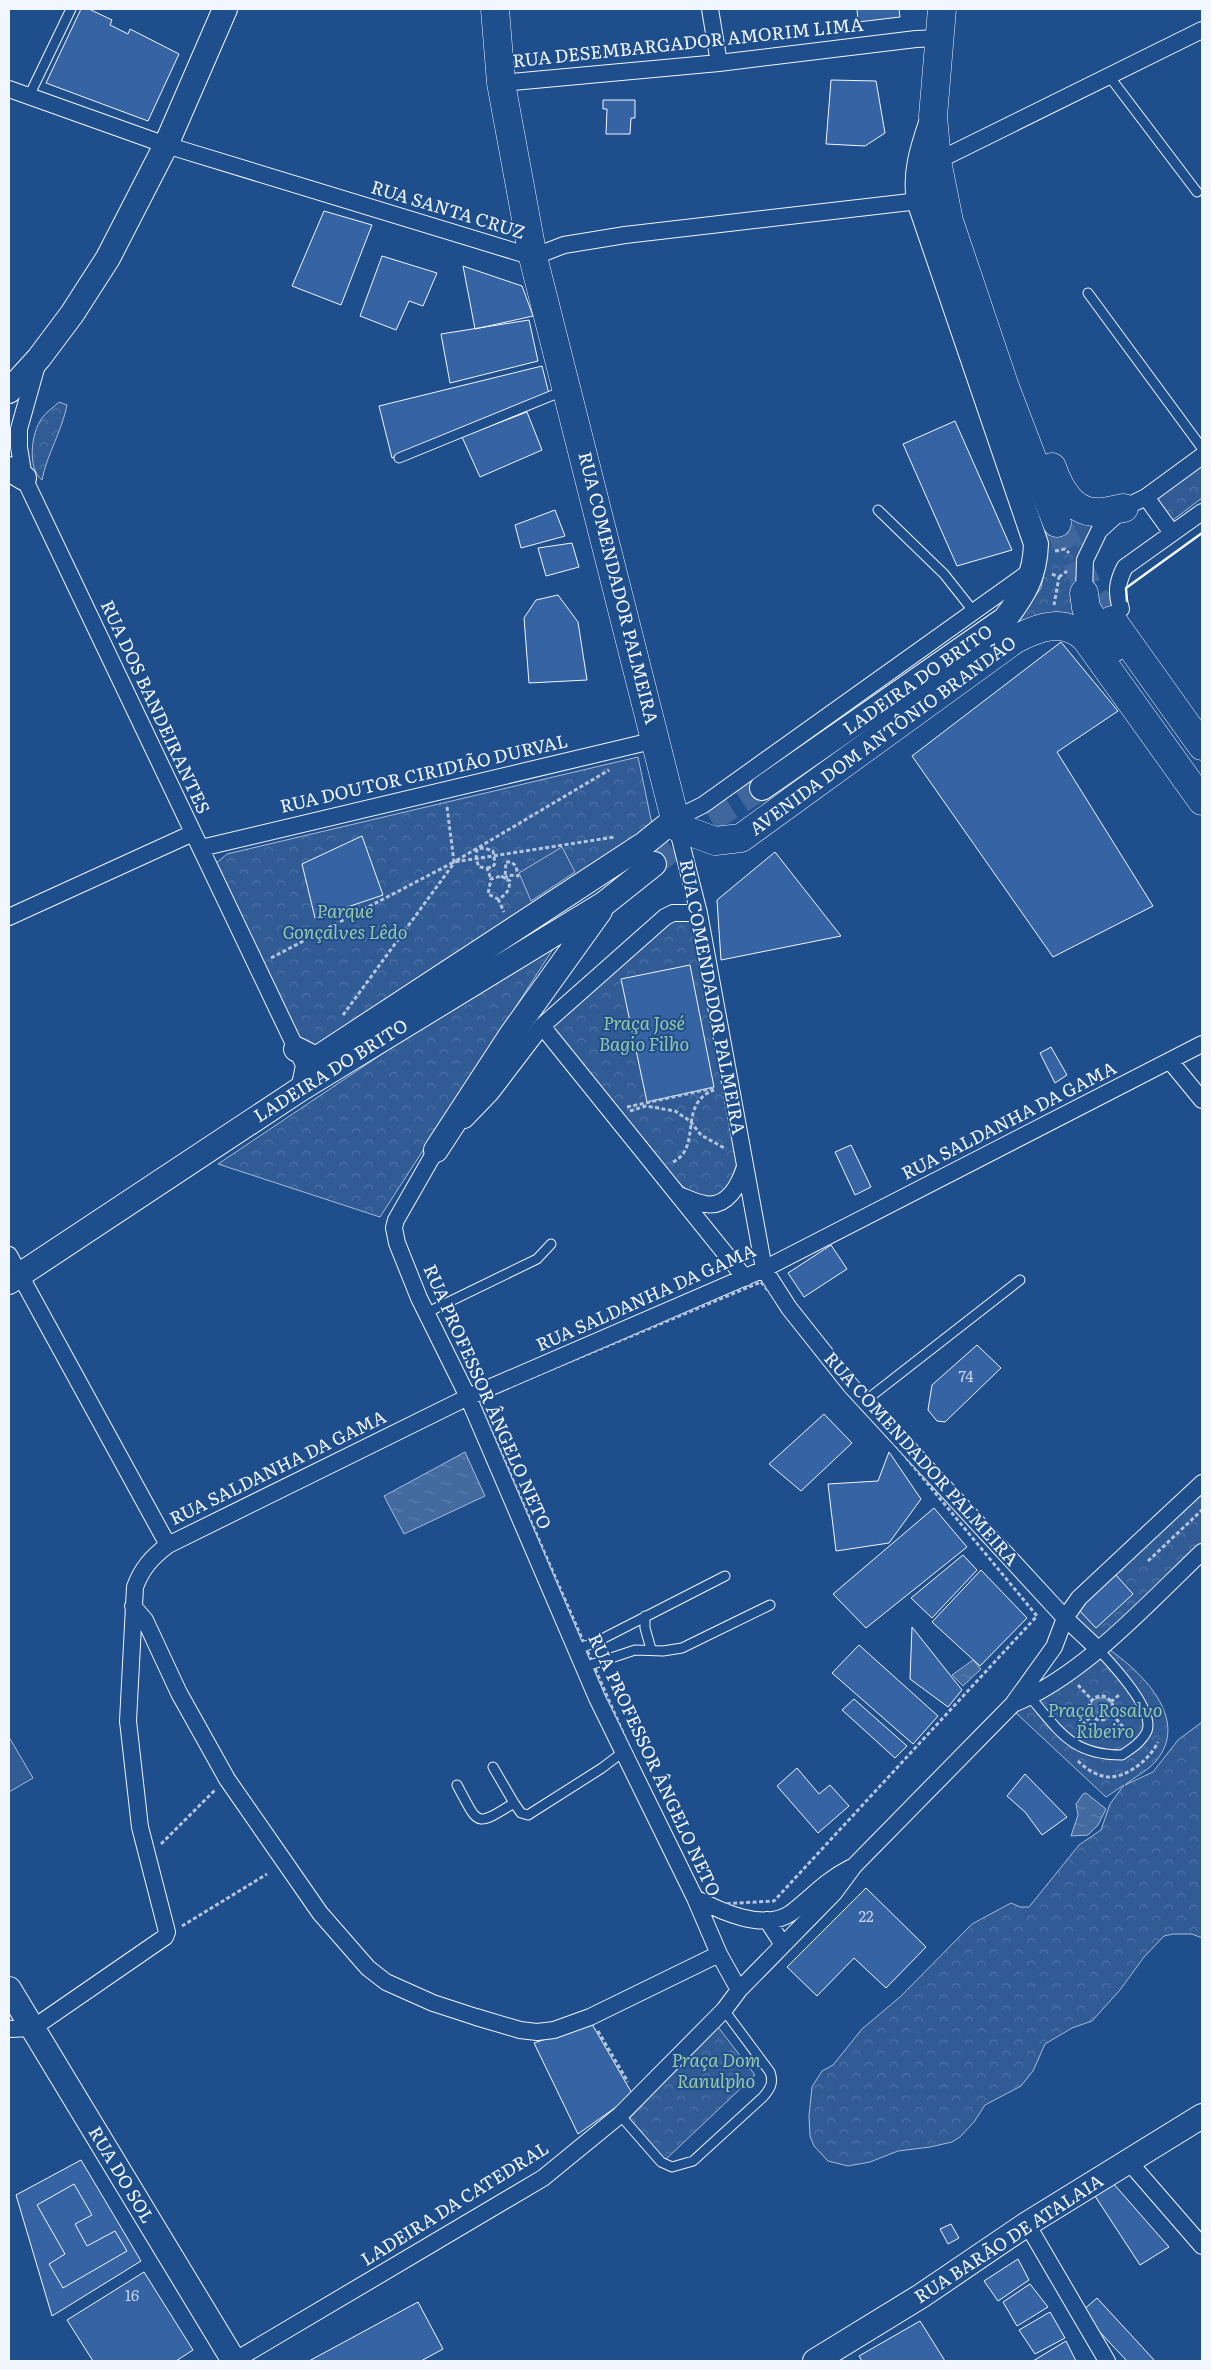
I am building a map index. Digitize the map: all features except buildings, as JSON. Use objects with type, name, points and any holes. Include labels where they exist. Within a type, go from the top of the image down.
[{"type":"highway","name":"RUA COMENDADOR PALMEIRA","points":[[495,9],[501,83],[533,257],[676,823]]},
{"type":"highway","points":[[942,9],[933,116],[937,161],[949,221],[1005,387],[1057,523]]},
{"type":"highway","points":[[960,254],[990,294],[1055,475],[1065,496],[1076,506],[1096,512],[1135,503]]},
{"type":"highway","points":[[1084,593],[1086,608],[1162,723],[1171,760]]},
{"type":"highway","points":[[1116,614],[1145,646],[1202,722]]},
{"type":"highway","points":[[1116,614],[1202,746]]},
{"type":"highway","points":[[1051,625],[1066,626],[1079,632],[1086,639],[1171,760],[1202,800]]},
{"type":"highway","name":"AVENIDA DOM ANTÔNIO BRANDÃO","points":[[676,823],[715,841],[741,838],[1014,640],[1051,625]]},
{"type":"main road","points":[[9,391],[39,358],[72,314],[108,258],[166,145],[225,9]]},
{"type":"main road","points":[[933,116],[917,168],[916,184],[919,200],[1044,548]]},
{"type":"main road","name":"LADEIRA DO BRITO","points":[[762,788],[1005,619],[1040,570],[1044,548]]},
{"type":"main road","name":"LADEIRA DO BRITO","points":[[300,1057],[319,1056],[676,823]]},
{"type":"main road","name":"LADEIRA DO BRITO","points":[[13,1269],[326,1073],[605,903],[654,864]]},
{"type":"main road","points":[[436,1150],[511,1035],[605,903]]},
{"type":"main road","name":"RUA DO SOL","points":[[9,1989],[233,2361]]},
{"type":"main road","name":"RUA BARÃO DE ATALAIA","points":[[815,2361],[921,2296],[1027,2224],[1130,2163],[1202,2116]]},
{"type":"street","points":[[710,9],[719,63]]},
{"type":"street","points":[[937,161],[1202,30]]},
{"type":"street","name":"RUA DESEMBARGADOR AMORIM LIMA","points":[[501,83],[719,63],[916,39],[939,38]]},
{"type":"street","name":"RUA SANTA CRUZ","points":[[9,89],[166,145],[533,257],[564,245],[625,235],[919,200]]},
{"type":"street","name":"RUA DOS BANDEIRANTES","points":[[39,358],[19,429],[19,447],[13,473],[193,832],[300,1057]]},
{"type":"street","points":[[1084,593],[1085,560],[1099,531],[1202,456]]},
{"type":"street","points":[[1135,503],[1172,533]]},
{"type":"street","points":[[1116,614],[1118,580],[1125,566],[1202,512]]},
{"type":"street","points":[[676,823],[974,612],[1040,570]]},
{"type":"street","name":"RUA DOUTOR CIRIDIÃO DURVAL","points":[[200,848],[656,740]]},
{"type":"street","name":"RUA COMENDADOR PALMEIRA","points":[[676,823],[699,913],[727,1087],[741,1147],[764,1269],[789,1308],[865,1401],[1065,1618],[1098,1649]]},
{"type":"street","points":[[9,917],[193,832]]},
{"type":"street","name":"RUA PROFESSOR ÂNGELO NETO","points":[[699,913],[674,913],[666,917],[542,1026],[491,1093],[436,1150],[396,1220],[394,1228],[397,1243],[426,1312],[468,1397],[581,1648],[623,1752],[695,1898],[719,1954],[740,1990]]},
{"type":"street","points":[[542,1026],[745,1278]]},
{"type":"street","name":"RUA SALDANHA DA GAMA","points":[[165,1937],[167,1926],[140,1827],[128,1721],[135,1587],[144,1568],[153,1556],[168,1545],[468,1397],[764,1269],[1202,1044]]},
{"type":"street","points":[[299,1090],[300,1057],[326,1073]]},
{"type":"street","points":[[1170,1061],[1202,1100]]},
{"type":"street","points":[[679,1195],[705,1204],[716,1204],[732,1193],[740,1182],[745,1168]]},
{"type":"street","points":[[13,1269],[168,1545]]},
{"type":"street","points":[[695,1898],[722,1912],[767,1920],[789,1914],[830,1878],[854,1866],[1013,1704],[1054,1646],[1065,1618],[1079,1598],[1202,1483]]},
{"type":"street","points":[[1013,1704],[1030,1697],[1098,1649],[1202,1552]]},
{"type":"street","points":[[133,1606],[145,1620],[179,1694],[227,1779],[320,1913],[368,1968],[386,1982],[433,2003],[520,2030],[537,2032],[554,2030],[590,2017],[719,1954]]},
{"type":"street","name":"LADEIRA DA CATEDRAL","points":[[233,2361],[543,2178],[620,2115],[637,2098],[724,2010],[740,1990],[834,1893],[854,1866]]},
{"type":"street","points":[[767,1920],[783,1945]]},
{"type":"street","points":[[9,2029],[33,2028],[165,1937]]},
{"type":"street","points":[[1130,2163],[1202,2246]]},
{"type":"street","points":[[1027,2224],[1107,2361]]},
{"type":"lane","points":[[29,96],[71,9]]},
{"type":"lane","points":[[1109,76],[1197,192]]},
{"type":"lane","points":[[1088,293],[1202,448]]},
{"type":"lane","points":[[399,458],[567,390]]},
{"type":"lane","points":[[878,510],[944,574],[974,612]]},
{"type":"lane","points":[[426,1312],[537,1259],[551,1244]]},
{"type":"lane","points":[[865,1401],[1020,1280]]},
{"type":"lane","points":[[581,1648],[725,1576]]},
{"type":"lane","points":[[588,1666],[635,1650],[651,1649],[663,1651],[682,1648],[770,1605]]},
{"type":"lane","points":[[645,1616],[645,1628],[651,1649]]},
{"type":"lane","points":[[1030,1697],[1066,1739],[1092,1753],[1122,1755],[1138,1744],[1147,1731],[1148,1724],[1142,1705],[1098,1649]]},
{"type":"lane","points":[[493,1767],[522,1813],[528,1815],[602,1768],[623,1752]]},
{"type":"lane","points":[[457,1785],[475,1817],[481,1820],[487,1820],[514,1802]]},
{"type":"lane","points":[[620,2115],[662,2162],[672,2167],[693,2161],[763,2097],[772,2085],[770,2072],[724,2010]]},
{"type":"path","points":[[1044,548],[1069,552]]},
{"type":"path","points":[[1040,570],[1059,577],[1051,625]]},
{"type":"path","points":[[265,950],[269,959],[454,862],[613,768]]},
{"type":"path","points":[[338,1022],[454,862],[446,804],[449,788]]},
{"type":"path","points":[[454,862],[619,836]]},
{"type":"path","points":[[477,849],[489,849],[493,852],[493,867],[479,867],[476,859],[477,849]]},
{"type":"path","points":[[506,862],[511,862],[516,866],[518,876],[508,875],[505,878],[506,862]]},
{"type":"path","points":[[487,868],[491,879],[488,894],[498,899],[504,896],[509,890],[510,881],[501,876],[491,879]]},
{"type":"path","points":[[727,1087],[724,1086],[613,1110],[617,1118],[646,1106],[675,1111],[690,1120],[701,1136],[718,1147],[728,1150],[741,1147]]},
{"type":"path","points":[[653,1163],[670,1164],[680,1159],[687,1147],[690,1120],[699,1100],[706,1094],[727,1087]]},
{"type":"path","points":[[761,1282],[1037,1616],[774,1901],[720,1904],[692,1891],[581,1648],[478,1400],[761,1282]]},
{"type":"path","points":[[1148,1561],[1202,1510]]},
{"type":"path","points":[[1106,1697],[1115,1705],[1112,1714],[1107,1719],[1092,1716],[1089,1710],[1091,1699],[1106,1697]]},
{"type":"path","points":[[1112,1714],[1138,1744]]},
{"type":"path","points":[[148,1856],[227,1779]]},
{"type":"path","points":[[165,1937],[267,1874]]},
{"type":"path","points":[[590,2017],[637,2098]]},
{"type":"green space","points":[[59,402],[67,405],[42,480],[37,475],[34,467],[33,441],[38,424],[42,418]]},
{"type":"green space","points":[[1202,448],[1202,498],[1169,523],[1150,486]]},
{"type":"green space","points":[[1069,512],[1105,519],[1079,560],[1084,625],[1015,625],[1041,588],[1045,568],[1046,523]]},
{"type":"green space","name":"Parque Gonçalves Lêdo","points":[[638,757],[652,824],[639,843],[315,1056],[294,1051],[214,865],[227,854]]},
{"type":"green space","name":"Praça José Bagio Filho","points":[[670,916],[693,919],[740,1153],[728,1185],[714,1200],[688,1191],[645,1152],[546,1025]]},
{"type":"green space","points":[[564,932],[380,1217],[218,1164]]},
{"type":"green space","points":[[1202,1479],[1202,1548],[1100,1644],[1064,1606]]},
{"type":"green space","name":"Praça Rosalvo Ribeiro","points":[[1107,1648],[1134,1669],[1147,1683],[1165,1713],[1168,1729],[1165,1745],[1156,1761],[1125,1785],[1153,1772],[1178,1740],[1202,1722],[1202,1938],[1192,1934],[1164,1936],[1144,1957],[1120,1990],[1092,2021],[1072,2028],[1045,2044],[1033,2071],[1021,2086],[985,2105],[974,2122],[960,2137],[952,2142],[898,2151],[870,2162],[848,2166],[828,2161],[814,2146],[810,2136],[809,2116],[812,2087],[822,2071],[833,2065],[862,2029],[900,1997],[972,1924],[1011,1903],[1020,1907],[1029,1907],[1079,1845],[1101,1830],[1110,1804],[1124,1785],[1106,1797],[1016,1713],[1084,1667]]},
{"type":"green space","name":"Praça Dom Ranulpho","points":[[718,2027],[755,2075],[665,2160],[628,2120]]},
{"type":"shaded area","points":[[562,847],[575,872],[531,901],[519,873]]},
{"type":"shaded area","points":[[9,1737],[33,1778],[9,1792]]},
{"type":"water","points":[[465,1452],[485,1496],[404,1534],[384,1496]]},
{"type":"water","points":[[973,1660],[981,1669],[963,1686],[952,1675]]},
{"type":"water","points":[[1105,1698],[1114,1705],[1112,1714],[1107,1719],[1092,1716],[1090,1709],[1092,1700]]},
{"type":"water","points":[[1086,1793],[1106,1809],[1098,1825],[1088,1835],[1071,1836],[1078,1815],[1076,1804],[1083,1794]]},
{"type":"tunnel","points":[[1057,523],[1090,591],[1112,620]]},
{"type":"tunnel","points":[[654,864],[708,822],[762,788]]},
{"type":"wall","points":[[1127,601],[1126,588],[1202,533]]}]
